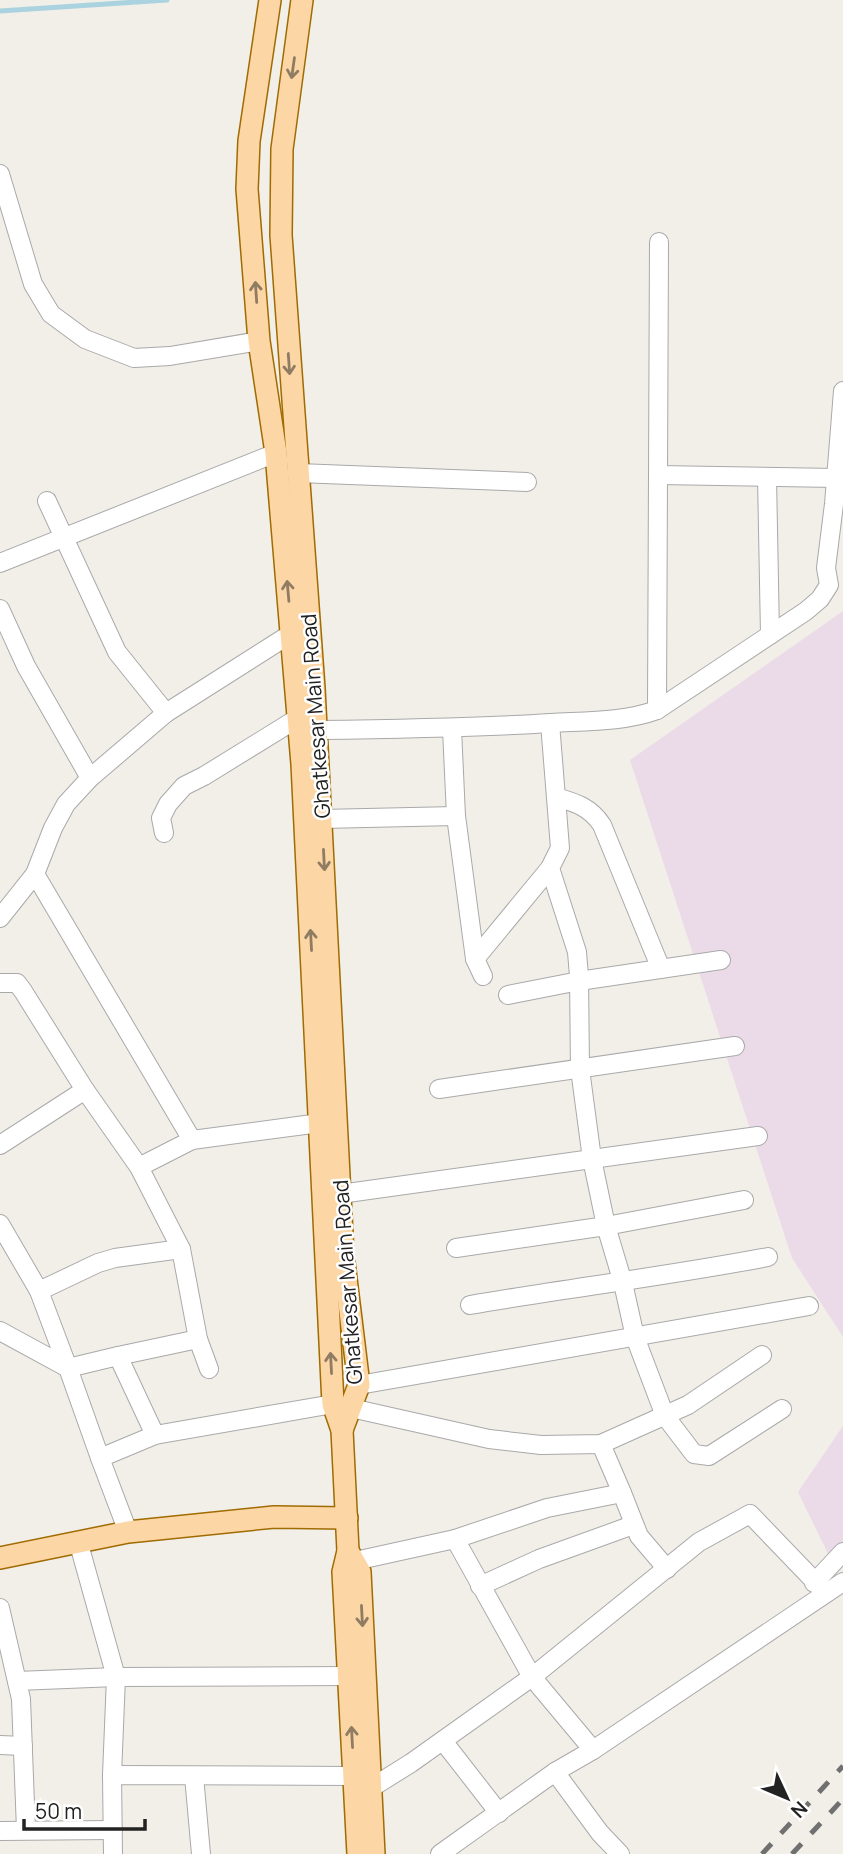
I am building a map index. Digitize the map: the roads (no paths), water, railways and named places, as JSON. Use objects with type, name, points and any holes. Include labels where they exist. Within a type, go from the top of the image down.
[{"type":"main road","name":"Ghatkesar Main Road","points":[[270,0],[249,141],[247,189],[259,341],[286,452],[298,473],[321,819],[328,1123],[340,1194],[342,1254],[359,1385],[342,1406]]},
{"type":"main road","name":"Ghatkesar Main Road","points":[[302,0],[282,149],[281,235],[286,452],[292,632],[328,1123],[347,1518],[352,1556],[360,1572],[362,1782],[358,1854]]},
{"type":"main road","points":[[0,1558],[128,1532],[274,1517],[347,1518]]},
{"type":"main road","name":"Ghatkesar Main Road","points":[[352,1556],[343,1572],[349,1676],[374,1854]]},
{"type":"street","points":[[0,174],[33,284],[51,314],[85,339],[134,358],[170,356],[259,341]]},
{"type":"street","points":[[657,710],[659,242]]},
{"type":"street","points":[[316,730],[452,729],[641,716],[657,710],[820,599],[829,585],[826,568],[843,391]]},
{"type":"street","points":[[0,563],[286,452]]},
{"type":"street","points":[[298,473],[527,482]]},
{"type":"street","points":[[658,475],[836,478]]},
{"type":"street","points":[[767,477],[770,635]]},
{"type":"street","points":[[47,501],[117,652],[166,713]]},
{"type":"street","points":[[0,609],[26,666],[90,778]]},
{"type":"street","points":[[0,918],[35,874],[53,828],[66,804],[90,778],[166,713],[292,632]]},
{"type":"street","points":[[164,833],[161,818],[168,804],[184,786],[299,718]]},
{"type":"street","points":[[475,959],[550,868],[560,848],[550,723]]},
{"type":"street","points":[[452,729],[457,816],[475,959],[483,976]]},
{"type":"street","points":[[556,797],[590,810],[602,825],[661,969]]},
{"type":"street","points":[[321,819],[457,816]]},
{"type":"street","points":[[550,868],[577,952],[580,1069],[592,1159],[606,1226],[624,1283],[635,1337],[665,1416],[694,1454],[709,1456],[782,1409]]},
{"type":"street","points":[[35,874],[192,1140]]},
{"type":"street","points":[[508,995],[579,981],[721,960]]},
{"type":"street","points":[[0,983],[17,983],[85,1090],[139,1167],[181,1249],[198,1339],[209,1369]]},
{"type":"street","points":[[439,1089],[736,1046]]},
{"type":"street","points":[[0,1144],[85,1090]]},
{"type":"street","points":[[139,1167],[192,1140],[328,1123]]},
{"type":"street","points":[[340,1194],[758,1136]]},
{"type":"street","points":[[456,1248],[606,1226],[744,1200]]},
{"type":"street","points":[[0,1224],[39,1290],[128,1532]]},
{"type":"street","points":[[39,1290],[115,1258],[181,1249]]},
{"type":"street","points":[[470,1305],[574,1287],[624,1283],[768,1257]]},
{"type":"street","points":[[359,1385],[809,1306]]},
{"type":"street","points":[[1,1333],[68,1368],[198,1339]]},
{"type":"street","points":[[100,1458],[155,1435],[342,1406],[489,1439],[541,1445],[601,1444],[688,1405],[762,1355]]},
{"type":"street","points":[[118,1356],[155,1435]]},
{"type":"street","points":[[601,1444],[625,1496],[633,1525],[667,1569]]},
{"type":"street","points":[[352,1556],[455,1539],[547,1508],[622,1493]]},
{"type":"street","points":[[111,1775],[362,1782],[443,1741],[532,1677],[699,1542],[750,1514],[820,1588]]},
{"type":"street","points":[[480,1586],[538,1559],[633,1525]]},
{"type":"street","points":[[455,1539],[532,1677],[593,1750]]},
{"type":"street","points":[[78,1541],[116,1677],[111,1775],[113,1854]]},
{"type":"street","points":[[820,1588],[843,1552]]},
{"type":"street","points":[[451,1851],[555,1772],[593,1750],[820,1588],[843,1582]]},
{"type":"street","points":[[1,1615],[21,1699],[26,1830]]},
{"type":"street","points":[[17,1681],[116,1677],[349,1676]]},
{"type":"street","points":[[443,1741],[499,1813]]},
{"type":"street","points":[[0,1745],[23,1746]]},
{"type":"street","points":[[555,1772],[620,1854]]},
{"type":"street","points":[[194,1776],[201,1854]]},
{"type":"street","points":[[0,1831],[113,1830]]},
{"type":"waterway","points":[[0,11],[167,0]]},
{"type":"railway","points":[[762,1854],[843,1766]]},
{"type":"railway","points":[[792,1854],[843,1799]]}]
